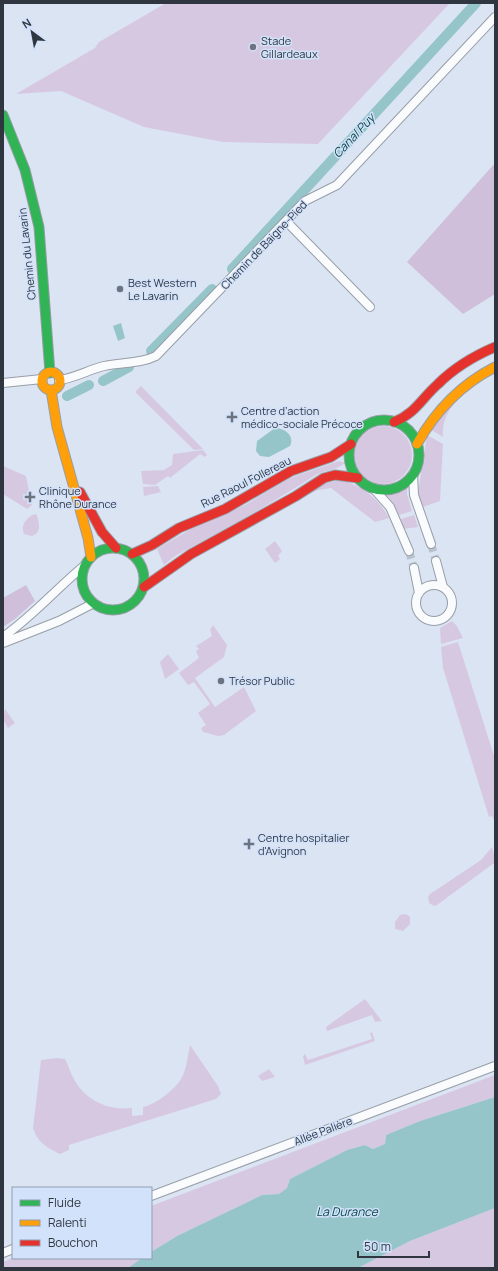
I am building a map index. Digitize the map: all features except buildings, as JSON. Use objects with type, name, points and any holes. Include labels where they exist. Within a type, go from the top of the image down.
[{"type":"street","name":"Chemin de Baigne-Pied","points":[[59,380],[72,379],[84,373],[113,364],[139,362],[156,356],[305,201],[337,185],[495,17]]},
{"type":"street","name":"Chemin du Lavarin","points":[[3,115],[26,173],[39,228],[50,372]]},
{"type":"street","points":[[286,221],[370,307]]},
{"type":"street","points":[[394,422],[412,414],[446,375],[472,358],[495,347]]},
{"type":"street","points":[[417,444],[433,415],[456,391],[495,367]]},
{"type":"street","points":[[50,372],[57,375],[59,380],[58,385],[51,390],[44,387],[42,380],[45,374],[50,372]]},
{"type":"street","points":[[3,383],[42,380]]},
{"type":"street","points":[[51,390],[57,427],[71,474],[88,561],[82,581],[88,597],[94,603],[108,610],[124,608],[137,600],[144,587],[191,554],[276,508],[324,478],[335,475],[358,478],[373,488],[390,507],[409,551]]},
{"type":"street","points":[[358,478],[350,462],[351,444],[359,430],[366,425],[381,420],[394,422],[409,431],[417,444],[418,459],[413,474],[414,495],[431,544]]},
{"type":"street","name":"Rue Raoul Follereau","points":[[132,554],[148,548],[179,528],[225,509],[291,471],[331,457],[351,444]]},
{"type":"street","points":[[71,474],[98,526],[116,548]]},
{"type":"street","points":[[373,488],[382,490],[400,486],[413,474]]},
{"type":"street","points":[[3,637],[29,618],[98,551],[116,548],[132,554],[138,559],[144,572],[144,587]]},
{"type":"street","points":[[414,568],[420,593],[416,604],[421,616],[428,620],[441,620],[450,613],[452,606],[450,594],[443,587],[436,561]]},
{"type":"street","points":[[420,593],[430,586],[443,587]]},
{"type":"street","points":[[3,643],[59,621],[94,603]]},
{"type":"street","name":"Allée Palière","points":[[152,1196],[495,1066]]},
{"type":"shaded area","name":"Stade Gillardeaux","points":[[166,3],[450,3],[318,144],[223,142],[144,127],[61,91],[16,94],[95,48],[99,42]]},
{"type":"shaded area","points":[[495,163],[495,294],[463,314],[407,262]]},
{"type":"shaded area","points":[[141,386],[203,449],[194,450],[135,392]]},
{"type":"shaded area","points":[[459,399],[446,416],[443,437],[430,429],[452,404]]},
{"type":"shaded area","points":[[377,426],[389,426],[404,434],[412,449],[412,461],[404,476],[389,484],[377,484],[362,476],[354,461],[354,449],[362,434]]},
{"type":"shaded area","points":[[427,435],[443,444],[440,501],[423,507],[418,493]]},
{"type":"shaded area","points":[[203,450],[207,455],[205,457],[200,454],[170,478],[168,476],[155,485],[143,484],[141,471],[164,470],[172,465],[173,454]]},
{"type":"shaded area","points":[[339,461],[345,463],[338,468],[314,476],[245,518],[175,556],[164,565],[157,549],[191,529],[245,505],[290,478]]},
{"type":"shaded area","points":[[3,466],[26,476],[32,505],[27,509],[3,494]]},
{"type":"shaded area","points":[[341,480],[363,489],[380,504],[389,518],[375,522],[331,488],[318,490],[304,496],[323,484]]},
{"type":"shaded area","points":[[158,486],[161,492],[144,496],[143,487]]},
{"type":"shaded area","points":[[407,488],[407,494],[412,511],[399,515],[386,495]]},
{"type":"shaded area","points":[[35,514],[37,515],[39,530],[32,536],[24,534],[23,528],[25,522],[29,517]]},
{"type":"shaded area","points":[[414,515],[418,527],[403,529],[401,519]]},
{"type":"shaded area","points":[[275,541],[282,551],[278,556],[280,559],[275,563],[265,549]]},
{"type":"shaded area","points":[[26,585],[35,601],[15,619],[3,627],[3,598]]},
{"type":"shaded area","points":[[452,621],[457,626],[463,638],[441,644],[440,628]]},
{"type":"shaded area","points":[[213,625],[227,645],[224,657],[195,678],[215,707],[244,687],[256,711],[224,735],[218,736],[203,732],[201,728],[206,725],[198,713],[210,704],[194,682],[188,685],[179,673],[199,658],[196,651],[199,649],[196,646],[212,636],[210,630]]},
{"type":"shaded area","points":[[458,642],[495,759],[495,822],[492,816],[489,817],[443,668],[441,647]]},
{"type":"shaded area","points":[[168,654],[179,669],[165,679],[160,662]]},
{"type":"shaded area","points":[[5,709],[15,723],[8,728],[3,720]]},
{"type":"shaded area","points":[[492,847],[495,858],[494,863],[437,905],[434,906],[429,903],[428,897],[430,894],[481,860]]},
{"type":"shaded area","points":[[406,914],[410,917],[410,924],[403,931],[395,929],[395,922],[400,915]]},
{"type":"shaded area","points":[[365,999],[382,1021],[375,1022],[372,1015],[327,1031],[326,1027]]},
{"type":"shaded area","points":[[372,1032],[375,1041],[305,1065],[303,1056],[305,1054],[308,1060],[372,1039],[370,1033]]},
{"type":"shaded area","points":[[190,1045],[218,1086],[221,1094],[216,1099],[69,1145],[69,1150],[60,1154],[47,1147],[37,1137],[33,1128],[41,1060],[57,1058],[65,1059],[73,1077],[84,1093],[106,1106],[114,1108],[132,1108],[132,1116],[143,1115],[143,1107],[154,1103],[166,1095],[180,1080],[186,1068]]},
{"type":"shaded area","points":[[269,1069],[275,1077],[262,1081],[258,1076]]},
{"type":"shaded area","points":[[495,1075],[495,1097],[420,1121],[386,1135],[385,1144],[373,1149],[365,1145],[347,1150],[290,1179],[287,1188],[279,1194],[262,1195],[177,1236],[152,1251],[152,1206]]},
{"type":"shaded area","points":[[495,1208],[495,1268],[358,1268],[410,1241]]},
{"type":"shaded area","points":[[12,1258],[141,1259],[128,1268],[3,1268],[3,1262]]},
{"type":"water","points":[[121,323],[125,338],[118,341],[113,326]]},
{"type":"water","points":[[275,428],[282,429],[288,433],[291,439],[290,446],[269,457],[260,456],[256,451],[257,441]]},
{"type":"water","name":"La Durance","points":[[495,1097],[495,1208],[410,1241],[358,1268],[128,1268],[141,1259],[152,1259],[152,1251],[177,1236],[262,1195],[279,1194],[287,1188],[290,1179],[347,1150],[365,1145],[373,1149],[385,1144],[386,1135],[420,1121]]},
{"type":"waterway","name":"Canal Puy","points":[[232,269],[476,3]]},
{"type":"waterway","name":"Canal Puy","points":[[151,351],[212,289]]},
{"type":"waterway","name":"Canal Puy","points":[[103,381],[129,367]]},
{"type":"waterway","name":"Canal Puy","points":[[67,396],[89,385]]},
{"type":"tunnel","points":[[431,544],[436,561]]},
{"type":"tunnel","points":[[409,551],[414,568]]},
{"type":"traffic: fast","points":[[3,115],[25,170],[39,227],[50,373]]},
{"type":"traffic: fast","points":[[384,420],[397,423],[409,430],[416,442],[419,455],[416,468],[409,480],[397,487],[384,490],[371,487],[359,480],[352,468],[349,455],[352,442],[359,430],[371,423],[384,420]]},
{"type":"traffic: fast","points":[[107,548],[119,548],[135,557],[142,567],[144,579],[142,591],[135,601],[119,610],[107,610],[96,605],[87,596],[82,585],[82,573],[87,562],[96,553],[107,548]]},
{"type":"traffic: slow","points":[[417,444],[432,420],[460,390],[482,374],[495,367]]},
{"type":"traffic: slow","points":[[51,372],[57,375],[60,381],[57,387],[51,390],[45,387],[42,381],[45,375],[51,372]]},
{"type":"traffic: slow","points":[[51,390],[57,427],[88,538],[91,557]]},
{"type":"traffic: jam","points":[[394,422],[413,410],[444,378],[472,358],[495,347]]},
{"type":"traffic: jam","points":[[132,554],[152,545],[179,528],[225,509],[291,471],[331,457],[351,444]]},
{"type":"traffic: jam","points":[[144,587],[191,554],[296,496],[324,478],[335,475],[358,478]]},
{"type":"traffic: jam","points":[[80,492],[102,532],[116,548]]},
{"type":"place","name":"Stade Gillardeaux","points":[[253,47]]},
{"type":"place","name":"Best Western Le Lavarin","points":[[120,289]]},
{"type":"place","name":"Centre d’action médico-sociale Précoce","points":[[232,417]]},
{"type":"place","name":"Clinique Rhône Durance","points":[[30,497]]},
{"type":"place","name":"Trésor Public","points":[[221,681]]},
{"type":"place","name":"Centre hospitalier d'Avignon","points":[[249,844]]}]
